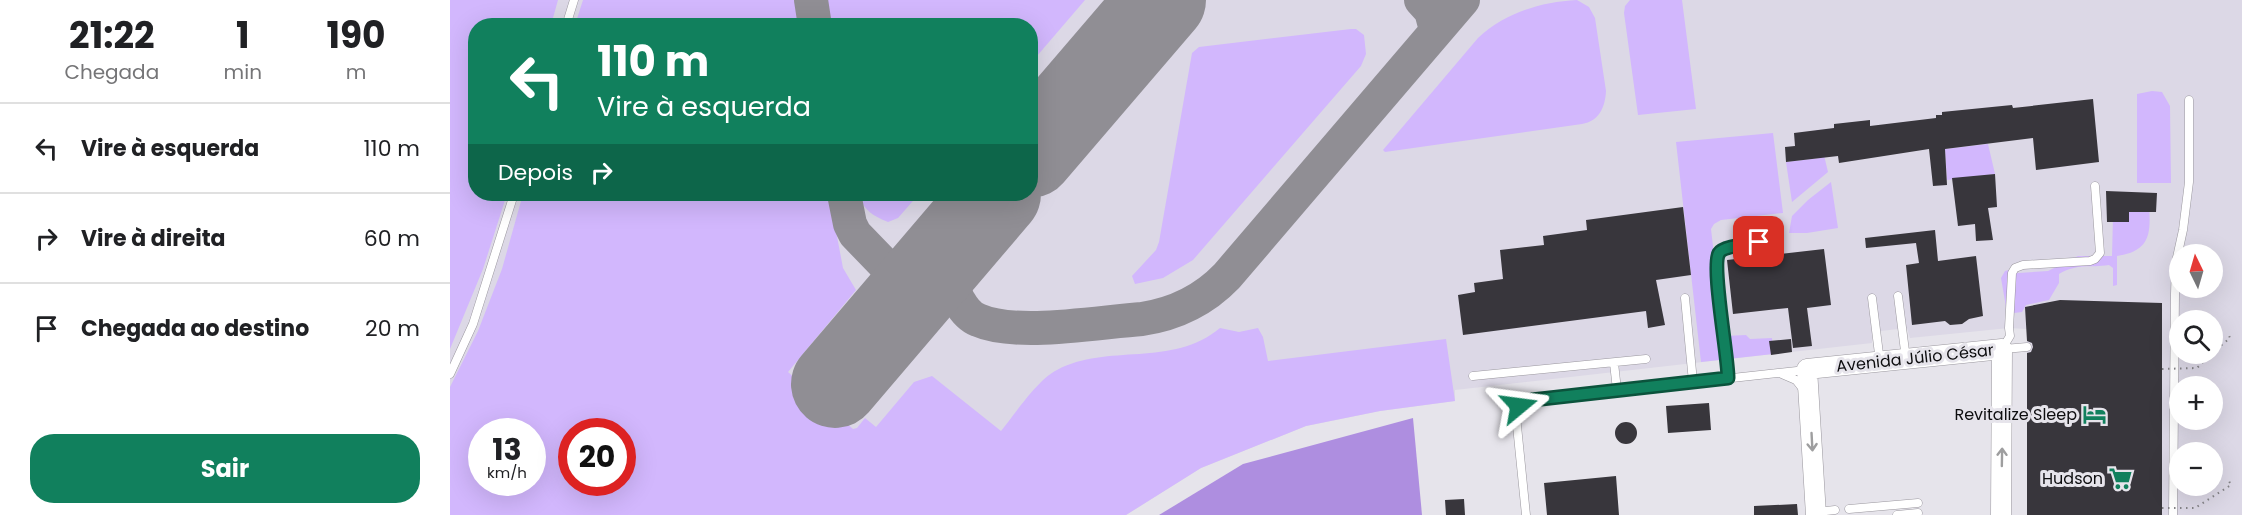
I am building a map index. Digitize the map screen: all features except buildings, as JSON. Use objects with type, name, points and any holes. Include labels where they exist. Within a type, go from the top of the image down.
[{"type":"street","name":"Avenida Júlio César","points":[[1807,369],[2002,349],[2001,515]]},
{"type":"street","points":[[1807,369],[1822,512]]},
{"type":"lane","points":[[568,18],[574,0]]},
{"type":"lane","points":[[2173,515],[2176,262],[2183,231],[2189,182],[2189,100]]},
{"type":"lane","points":[[2002,349],[2010,336],[2012,273],[2016,268],[2023,265],[2090,261],[2096,259],[2100,253],[2095,186]]},
{"type":"lane","points":[[450,374],[473,324],[512,201]]},
{"type":"lane","points":[[1728,378],[1728,359],[1716,269],[1719,253],[1724,249],[1759,242]]},
{"type":"lane","points":[[1898,296],[1906,359]]},
{"type":"lane","points":[[1685,298],[1693,382]]},
{"type":"lane","points":[[1872,298],[1880,362]]},
{"type":"lane","points":[[2002,349],[2027,347]]},
{"type":"lane","points":[[1473,376],[1646,359]]},
{"type":"lane","points":[[1614,363],[1617,390]]},
{"type":"lane","points":[[1526,515],[1516,416],[1519,406],[1532,400],[1807,369]]},
{"type":"lane","points":[[1777,372],[1796,380],[1809,398]]},
{"type":"lane","points":[[1849,509],[1918,504]]},
{"type":"lane","points":[[1897,515],[1918,513]]},
{"type":"path","points":[[2223,344],[2230,338],[2228,333]]},
{"type":"path","points":[[2162,369],[2197,368],[2201,364]]},
{"type":"path","points":[[2162,508],[2195,508],[2231,484],[2228,479]]},
{"type":"shaded area","points":[[450,0],[2242,0],[2242,515],[2027,515],[2027,329],[2009,328],[1910,338],[1907,328],[1872,332],[1872,343],[1455,390],[1455,401],[1380,411],[1306,426],[1201,468],[1126,515],[450,515]]},
{"type":"shaded area","points":[[450,0],[558,0],[553,18],[468,18],[468,201],[505,201],[483,269],[450,349]]},
{"type":"shaded area","points":[[583,0],[797,0],[800,18],[577,18]]},
{"type":"shaded area","points":[[825,0],[1085,0],[1038,55],[1038,18],[828,18]]},
{"type":"shaded area","points":[[1577,0],[1589,7],[1595,18],[1606,91],[1604,103],[1597,117],[1582,124],[1385,152],[1383,150],[1488,29],[1524,10],[1550,3]]},
{"type":"shaded area","points":[[1630,0],[1682,0],[1696,109],[1638,115],[1624,13],[1625,6]]},
{"type":"shaded area","points":[[1356,29],[1364,35],[1366,54],[1361,66],[1193,260],[1163,278],[1135,284],[1132,276],[1156,250],[1159,242],[1192,53],[1199,47]]},
{"type":"shaded area","points":[[2162,92],[2170,106],[2171,183],[2137,183],[2137,94]]},
{"type":"shaded area","points":[[1816,130],[1818,130],[1828,172],[1792,202],[1786,162],[1820,158]]},
{"type":"shaded area","points":[[1773,133],[1783,213],[1721,220],[1711,229],[1725,336],[1746,335],[1750,339],[1772,338],[1773,354],[1701,362],[1676,142]]},
{"type":"shaded area","points":[[1988,144],[1995,174],[1947,180],[1945,149]]},
{"type":"shaded area","points":[[1831,182],[1838,228],[1807,233],[1789,233],[1792,216]]},
{"type":"shaded area","points":[[521,201],[830,201],[843,268],[856,290],[788,372],[853,429],[857,428],[865,418],[876,427],[914,382],[932,376],[1001,431],[1042,381],[1057,370],[1076,362],[1097,358],[1181,348],[1201,340],[1220,328],[1239,332],[1258,328],[1263,337],[1268,361],[1446,339],[1455,401],[1380,411],[1306,426],[1201,468],[1126,515],[450,515],[450,387],[478,331],[502,269]]},
{"type":"shaded area","points":[[862,201],[913,201],[898,218],[888,222],[869,212]]},
{"type":"shaded area","points":[[2149,206],[2146,240],[2136,250],[2117,256],[2117,285],[2113,286],[2113,268],[2109,265],[2078,267],[2059,274],[2059,283],[2049,300],[2026,305],[2022,312],[2014,313],[2006,307],[2001,278],[2005,271],[2012,269],[2018,273],[2048,271],[2078,256],[2112,256],[2113,217],[2122,208]]},
{"type":"shaded area","points":[[1413,418],[1422,515],[1159,515],[1243,464]]},
{"type":"taxiway","points":[[811,0],[814,18]]},
{"type":"taxiway","points":[[1421,0],[1431,11],[1436,30]]},
{"type":"taxiway","points":[[965,231],[957,248],[952,283],[959,301],[970,315],[978,320],[1013,327],[1058,327],[1154,317],[1188,305],[1209,292],[1227,276],[1463,0]]},
{"type":"taxiway","points":[[845,201],[850,224],[855,234],[912,293]]},
{"type":"runway","points":[[1038,145],[1162,0]]},
{"type":"runway","points":[[835,384],[991,201]]},
{"type":"place","name":"Revitalize Sleep","points":[[2095,414]]},
{"type":"place","name":"Hudson","points":[[2121,478]]},
{"type":"route","points":[[1519,406],[1532,400],[1728,378],[1728,359],[1716,269],[1719,253],[1724,249],[1759,242]]}]
